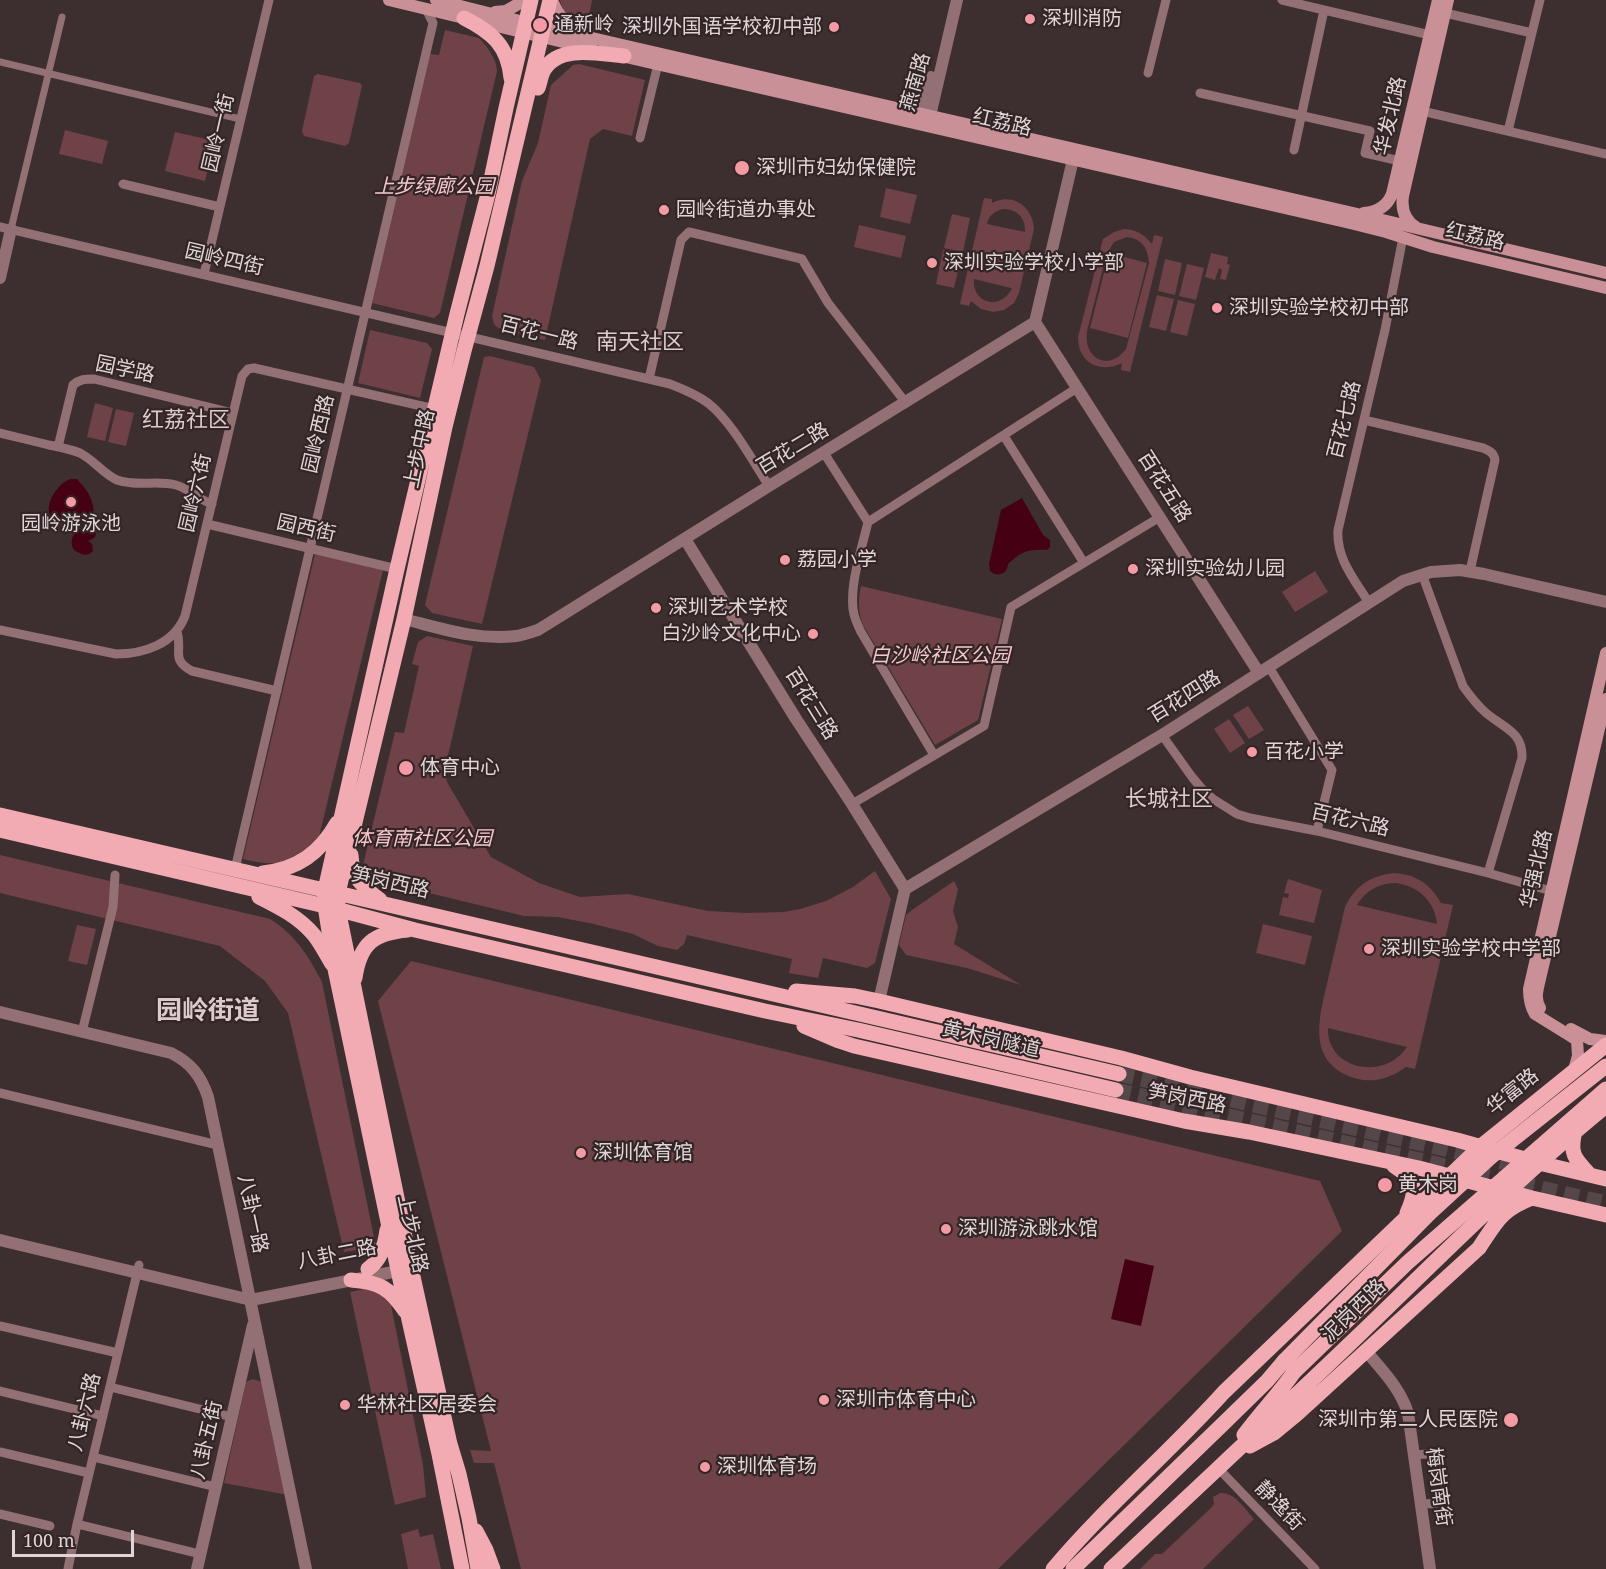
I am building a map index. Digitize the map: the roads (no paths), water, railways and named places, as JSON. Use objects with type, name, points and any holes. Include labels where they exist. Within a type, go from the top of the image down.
[{"type":"main road","name":"红荔路","points":[[389,0],[426,9],[470,14],[525,27],[658,64],[926,119]]},
{"type":"main road","name":"红荔路","points":[[436,0],[470,14]]},
{"type":"main road","points":[[470,14],[506,11],[525,0]]},
{"type":"main road","name":"上步中路","points":[[331,908],[343,813],[397,569],[488,194],[531,0]]},
{"type":"main road","points":[[551,0],[566,23],[586,37]]},
{"type":"main road","name":"上步中路","points":[[332,891],[351,840],[404,619],[446,427],[454,332],[487,266],[551,0]]},
{"type":"main road","name":"华发北路","points":[[1353,213],[1372,212],[1387,204],[1392,194],[1438,0]]},
{"type":"main road","name":"华发北路","points":[[1418,229],[1406,218],[1402,203],[1448,0]]},
{"type":"main road","points":[[470,14],[500,44],[509,64],[511,87]]},
{"type":"main road","name":"红荔路","points":[[542,32],[586,37],[1074,154],[1350,223],[1447,251],[1606,288]]},
{"type":"main road","points":[[516,140],[531,114],[543,70],[552,60],[564,55],[581,53],[624,56]]},
{"type":"main road","name":"红荔路","points":[[1074,154],[1353,213],[1606,273]]},
{"type":"main road","name":"华强北路","points":[[1606,653],[1537,995],[1537,1003],[1542,1012],[1549,1017],[1590,1039],[1606,1043]]},
{"type":"main road","name":"华强北路","points":[[1574,1070],[1578,1056],[1577,1040],[1535,1014],[1529,999],[1531,980],[1606,699]]},
{"type":"main road","points":[[264,892],[262,875],[286,869],[303,860],[327,839],[343,813]]},
{"type":"main road","name":"笋岗西路","points":[[0,814],[862,1014]]},
{"type":"main road","name":"笋岗西路","points":[[0,830],[415,930],[765,1011],[858,1030]]},
{"type":"main road","points":[[351,840],[352,870],[358,880],[380,900],[397,907]]},
{"type":"main road","points":[[240,887],[291,914],[303,923],[314,935],[335,969]]},
{"type":"main road","name":"上步北路","points":[[331,908],[335,969],[388,1224],[402,1266],[450,1443],[469,1518],[478,1569]]},
{"type":"main road","name":"上步北路","points":[[331,908],[354,987],[402,1266],[407,1314],[439,1454],[455,1567]]},
{"type":"main road","points":[[354,987],[359,958],[370,941],[387,933],[415,930]]},
{"type":"main road","points":[[506,950],[509,932]]},
{"type":"main road","name":"笋岗西路","points":[[770,993],[788,991],[855,996],[879,1001],[1121,1058],[1486,1151],[1606,1179]]},
{"type":"main road","name":"笋岗西路","points":[[765,1011],[854,1046],[1184,1121],[1249,1132],[1386,1161],[1606,1215]]},
{"type":"main road","name":"黄木岗隧道","points":[[862,1014],[1119,1074]]},
{"type":"main road","name":"黄木岗隧道","points":[[858,1030],[1116,1090]]},
{"type":"main road","name":"华富路","points":[[1486,1151],[1606,1043]]},
{"type":"main road","name":"华富路","points":[[1449,1176],[1606,1066]]},
{"type":"main road","name":"泥岗西路","points":[[1073,1569],[1268,1381],[1289,1366],[1606,1089]]},
{"type":"main road","points":[[1508,1192],[1606,1106]]},
{"type":"main road","points":[[1575,1131],[1573,1154],[1590,1175]]},
{"type":"main road","name":"泥岗西路","points":[[1085,1569],[1281,1380],[1289,1366],[1486,1151]]},
{"type":"main road","points":[[1386,1161],[1406,1174],[1413,1184],[1414,1196],[1405,1218]]},
{"type":"main road","name":"泥岗西路","points":[[1053,1569],[1075,1543],[1195,1424],[1224,1392],[1449,1176]]},
{"type":"main road","name":"泥岗西路","points":[[1111,1569],[1508,1192]]},
{"type":"main road","points":[[1222,1463],[1274,1433],[1320,1394],[1479,1248],[1503,1214],[1532,1198]]},
{"type":"main road","points":[[368,1269],[377,1261],[383,1250],[388,1224]]},
{"type":"main road","points":[[351,1280],[379,1284],[396,1298],[407,1314]]},
{"type":"main road","name":"泥岗西路","points":[[1195,1424],[1289,1366]]},
{"type":"main road","name":"泥岗西路","points":[[1222,1463],[1285,1385],[1289,1366]]},
{"type":"main road","points":[[469,1518],[493,1569]]},
{"type":"street","name":"园岭一街","points":[[204,274],[268,0]]},
{"type":"street","name":"燕南路","points":[[926,119],[949,0]]},
{"type":"street","name":"燕南路","points":[[926,119],[957,0]]},
{"type":"street","points":[[1148,73],[1166,0]]},
{"type":"street","points":[[1282,0],[1430,35]]},
{"type":"street","points":[[1508,131],[1540,0]]},
{"type":"street","name":"园岭西路","points":[[235,869],[433,23],[426,9]]},
{"type":"street","points":[[1294,150],[1324,10]]},
{"type":"street","points":[[1445,13],[1532,33]]},
{"type":"street","points":[[0,278],[6,228],[49,74],[62,17]]},
{"type":"street","points":[[0,62],[236,118]]},
{"type":"street","points":[[640,138],[658,64]]},
{"type":"street","points":[[1200,93],[1370,131],[1365,153],[1400,161]]},
{"type":"street","points":[[1422,111],[1606,154]]},
{"type":"street","points":[[1035,322],[1074,154]]},
{"type":"street","points":[[123,184],[220,207]]},
{"type":"street","name":"园岭四街","points":[[6,228],[454,332]]},
{"type":"street","points":[[649,379],[681,240],[689,232],[802,259],[828,303],[906,403]]},
{"type":"street","name":"百花七路","points":[[1369,603],[1342,560],[1337,539],[1387,322],[1403,237]]},
{"type":"street","name":"百花五路","points":[[1035,322],[1160,517],[1264,670]]},
{"type":"street","name":"百花二路","points":[[404,619],[475,636],[496,638],[530,633],[549,624],[1035,322]]},
{"type":"street","name":"百花一路","points":[[454,332],[670,384],[687,391],[707,402],[728,423],[769,486]]},
{"type":"street","name":"园岭六街","points":[[177,631],[185,616],[242,376],[248,369],[254,368],[435,409]]},
{"type":"street","name":"园学路","points":[[55,446],[73,385],[84,379],[94,379],[233,413]]},
{"type":"street","points":[[868,522],[1077,388]]},
{"type":"street","points":[[1364,420],[1483,448],[1494,455],[1496,460],[1470,571]]},
{"type":"street","points":[[0,433],[81,454],[115,479],[132,483],[164,482],[180,486],[212,504]]},
{"type":"street","points":[[1004,436],[1084,563]]},
{"type":"street","points":[[824,453],[868,522],[853,593],[854,618],[934,755]]},
{"type":"street","points":[[852,804],[984,726],[1011,607],[1160,517]]},
{"type":"street","name":"园西街","points":[[207,524],[397,569]]},
{"type":"street","name":"百花三路","points":[[685,539],[796,719],[905,889]]},
{"type":"street","name":"百花四路","points":[[905,889],[1162,735],[1403,581],[1422,574],[1451,570],[1470,571],[1606,602]]},
{"type":"street","points":[[1422,574],[1463,686],[1472,700],[1486,714],[1514,733],[1522,750],[1522,758],[1488,873]]},
{"type":"street","points":[[0,630],[116,654],[142,652],[161,643],[177,631],[180,640],[178,656],[182,665],[192,671],[277,691]]},
{"type":"street","points":[[1264,670],[1332,770],[1317,831]]},
{"type":"street","name":"百花六路","points":[[1162,735],[1197,783],[1225,807],[1250,818],[1317,831],[1556,892]]},
{"type":"street","points":[[82,1032],[113,907],[115,875]]},
{"type":"street","points":[[879,1001],[905,889]]},
{"type":"street","name":"八卦一路","points":[[0,1012],[171,1053],[190,1065],[204,1085],[306,1569]]},
{"type":"street","points":[[0,1093],[218,1145]]},
{"type":"street","name":"八卦二路","points":[[0,1232],[250,1296],[351,1280],[402,1266]]},
{"type":"street","name":"八卦二路","points":[[0,1240],[138,1269]]},
{"type":"street","name":"八卦二路","points":[[250,1296],[368,1269],[402,1266]]},
{"type":"street","name":"八卦六路","points":[[68,1569],[76,1524],[138,1269]]},
{"type":"street","name":"八卦五街","points":[[197,1569],[255,1319]]},
{"type":"street","points":[[0,1326],[118,1353]]},
{"type":"street","name":"梅岗南街","points":[[1366,1351],[1395,1386],[1408,1413],[1420,1455],[1421,1503],[1430,1569]]},
{"type":"street","points":[[241,1377],[253,1372],[267,1377]]},
{"type":"street","points":[[110,1387],[232,1417]]},
{"type":"street","points":[[0,1391],[103,1416]]},
{"type":"street","points":[[0,1452],[89,1473]]},
{"type":"street","points":[[1421,1503],[1439,1503],[1442,1500],[1438,1454]]},
{"type":"street","points":[[93,1457],[216,1487]]},
{"type":"street","name":"静逸街","points":[[1222,1463],[1315,1569]]},
{"type":"street","points":[[0,1514],[50,1526]]},
{"type":"street","points":[[76,1524],[200,1554]]},
{"type":"tunnel","points":[[1119,1074],[1527,1168]]},
{"type":"tunnel","points":[[1116,1090],[1606,1203]]},
{"type":"place","name":"深圳消防","points":[[1030,19]]},
{"type":"place","name":"通新岭","points":[[540,25]]},
{"type":"place","name":"深圳外国语学校初中部","points":[[834,27]]},
{"type":"place","name":"深圳市妇幼保健院","points":[[742,168]]},
{"type":"place","name":"园岭街道办事处","points":[[664,210]]},
{"type":"place","name":"深圳实验学校小学部","points":[[932,263]]},
{"type":"place","name":"深圳实验学校初中部","points":[[1217,308]]},
{"type":"place","name":"园岭游泳池","points":[[71,502]]},
{"type":"place","name":"荔园小学","points":[[785,560]]},
{"type":"place","name":"深圳实验幼儿园","points":[[1133,569]]},
{"type":"place","name":"深圳艺术学校","points":[[656,608]]},
{"type":"place","name":"白沙岭文化中心","points":[[813,634]]},
{"type":"place","name":"百花小学","points":[[1252,752]]},
{"type":"place","name":"体育中心","points":[[406,768]]},
{"type":"place","name":"深圳实验学校中学部","points":[[1369,949]]},
{"type":"place","name":"深圳体育馆","points":[[581,1153]]},
{"type":"place","name":"黄木岗","points":[[1385,1185]]},
{"type":"place","name":"深圳游泳跳水馆","points":[[946,1229]]},
{"type":"place","name":"深圳市体育中心","points":[[824,1400]]},
{"type":"place","name":"华林社区居委会","points":[[345,1405]]},
{"type":"place","name":"深圳市第二人民医院","points":[[1511,1420]]},
{"type":"place","name":"深圳体育场","points":[[705,1467]]},
{"type":"district","name":"南天社区","points":[[640,343]]},
{"type":"district","name":"红荔社区","points":[[186,421]]},
{"type":"district","name":"长城社区","points":[[1169,800]]},
{"type":"district","name":"园岭街道","points":[[208,1012]]},
{"type":"park label","name":"上步绿廊公园","points":[[434,187]]},
{"type":"park label","name":"白沙岭社区公园","points":[[940,656]]},
{"type":"park label","name":"体育南社区公园","points":[[422,839]]}]
